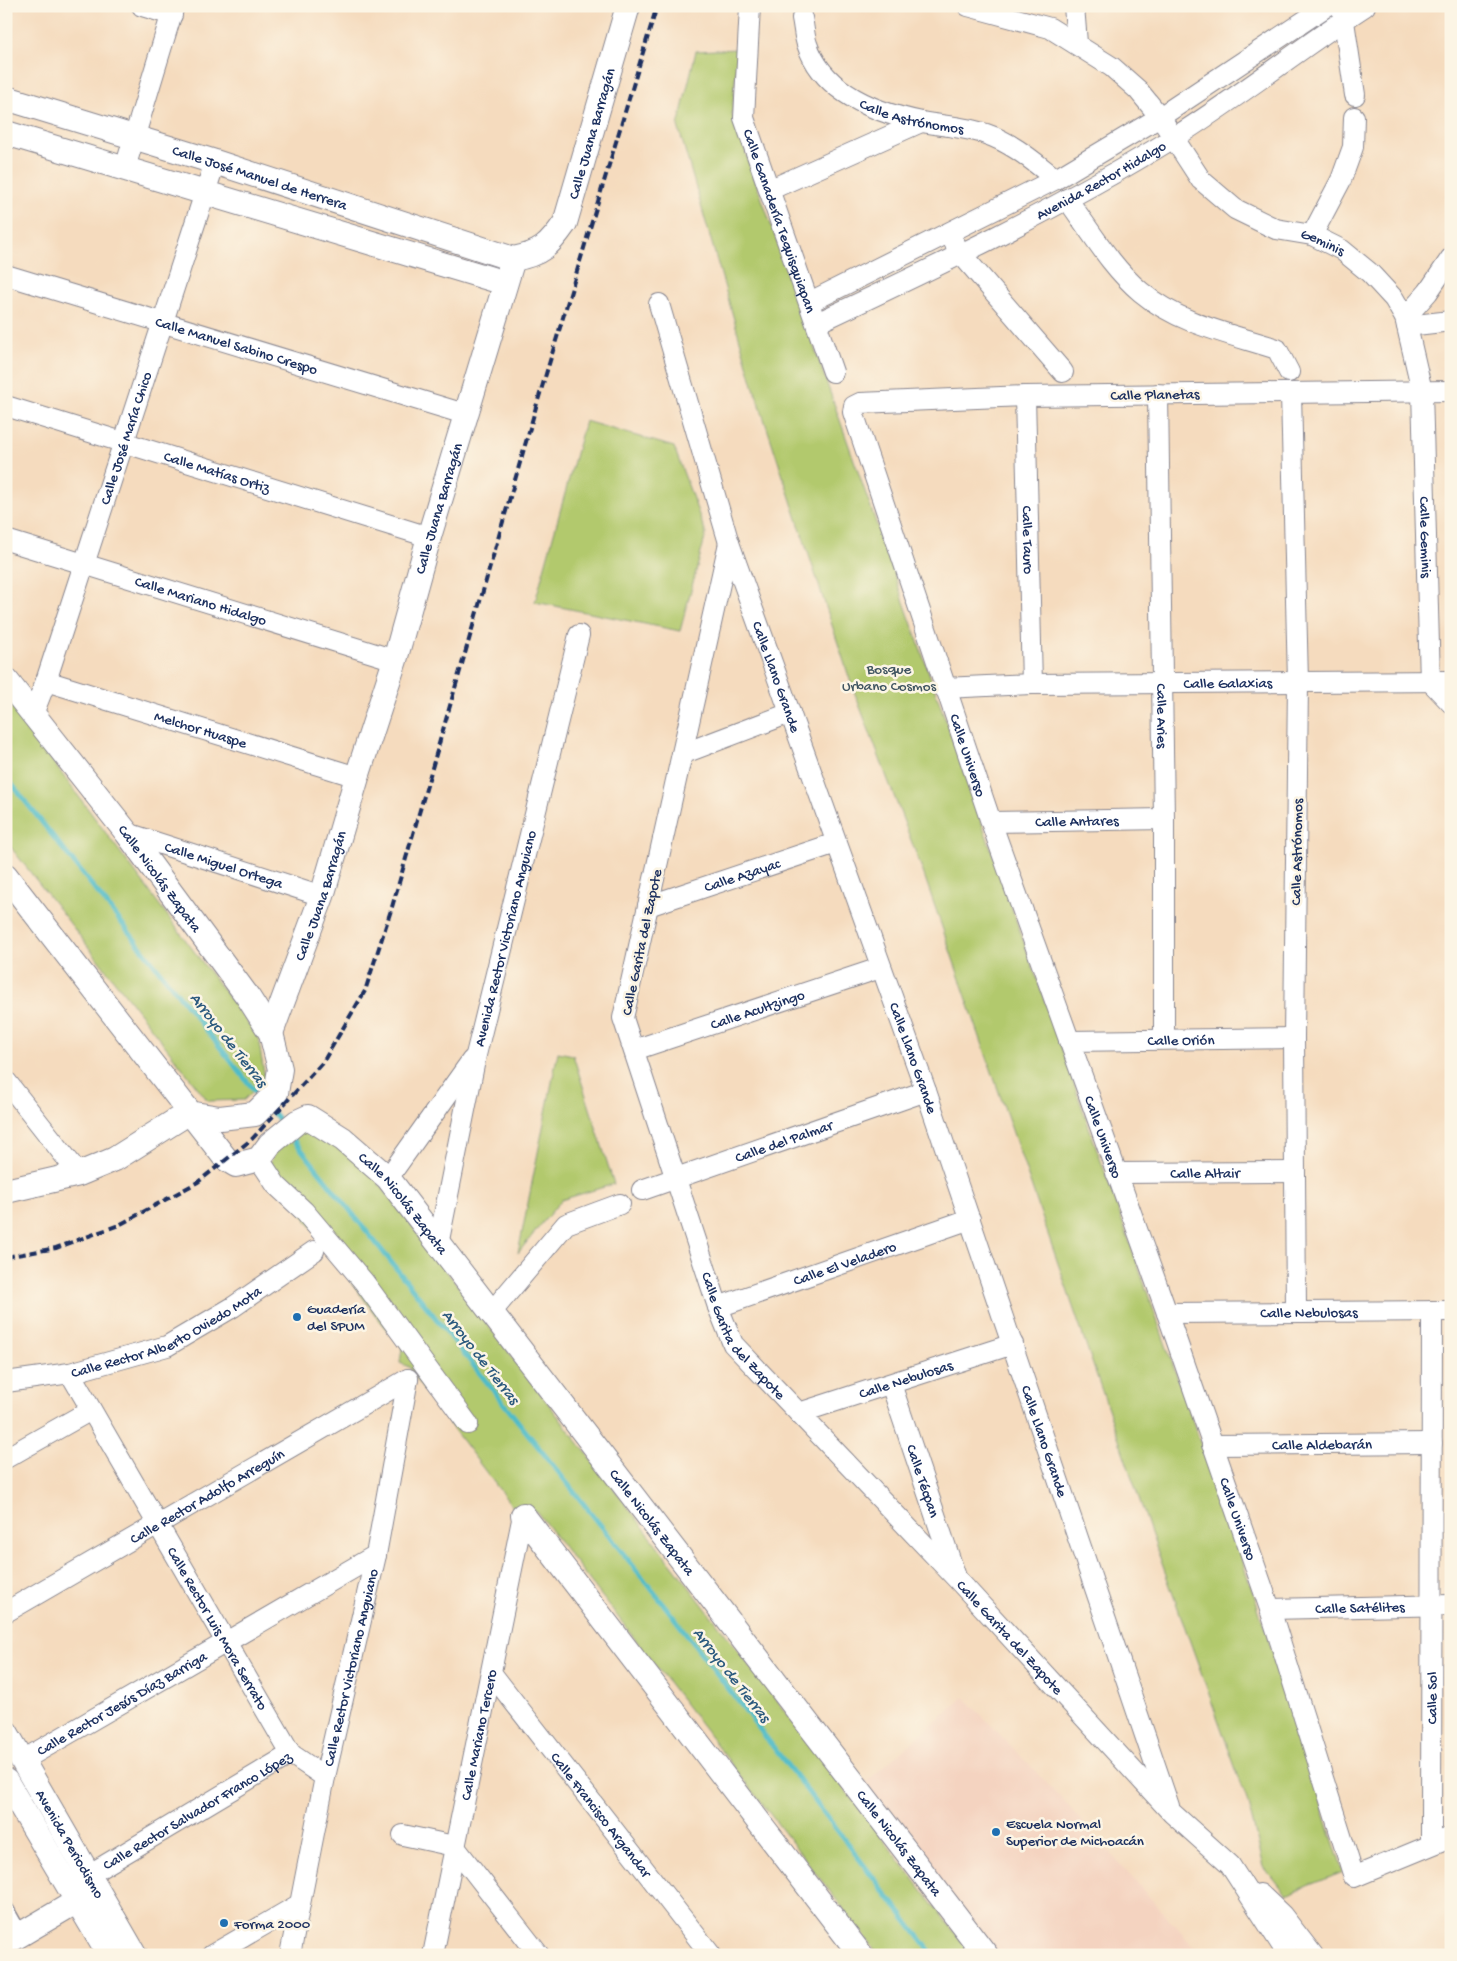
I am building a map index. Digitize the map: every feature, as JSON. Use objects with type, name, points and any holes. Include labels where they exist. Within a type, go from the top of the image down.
[{"type":"street","points":[[125,168],[173,11],[142,6]]},
{"type":"street","name":"Calle Juana Barragán","points":[[271,1033],[322,896],[357,777],[395,660],[429,537],[468,414],[505,282],[513,260],[532,256],[550,244],[565,223],[628,6]]},
{"type":"street","name":"Calle Ganadería Tequisquiapan","points":[[750,6],[744,118],[833,372]]},
{"type":"street","name":"Geminis","points":[[968,6],[1050,28],[1077,43],[1112,67],[1138,90],[1160,117],[1201,180],[1235,209],[1276,229],[1312,235],[1342,250],[1370,273],[1394,299],[1406,322],[1422,391]]},
{"type":"street","points":[[1074,6],[1077,43]]},
{"type":"street","name":"Avenida Rector Hidalgo","points":[[810,302],[1056,179],[1160,117],[1327,6]]},
{"type":"street","name":"Avenida Rector Hidalgo","points":[[816,323],[962,255],[1067,199],[1173,138],[1342,13],[1365,6]]},
{"type":"street","points":[[1342,13],[1355,95]]},
{"type":"street","name":"Calle Astrónomos","points":[[802,18],[807,46],[820,67],[836,87],[855,100],[920,122],[986,134],[1020,150],[1056,179]]},
{"type":"street","name":"Calle José Manuel de Herrera","points":[[6,98],[215,162],[513,260]]},
{"type":"street","points":[[1312,235],[1341,180],[1353,147],[1354,117]]},
{"type":"street","points":[[769,190],[920,122]]},
{"type":"street","name":"Calle José Manuel de Herrera","points":[[6,133],[505,282]]},
{"type":"street","name":"Calle José María Chico","points":[[33,714],[46,681],[215,162]]},
{"type":"street","points":[[1067,199],[1124,275],[1141,292],[1166,309],[1198,324],[1277,349],[1289,372]]},
{"type":"street","points":[[950,233],[962,255],[1063,372]]},
{"type":"street","points":[[1406,322],[1451,258]]},
{"type":"street","name":"Calle Manuel Sabino Crespo","points":[[6,275],[468,414]]},
{"type":"street","name":"Calle Llano Grande","points":[[659,304],[729,543],[926,1092],[1172,1812]]},
{"type":"street","points":[[1406,322],[1451,322]]},
{"type":"street","name":"Calle Geminis","points":[[1422,391],[1430,681]]},
{"type":"street","name":"Calle Planetas","points":[[860,403],[1025,396],[1451,391]]},
{"type":"street","name":"Calle Astrónomos","points":[[1291,393],[1298,682],[1294,1038],[1296,1311]]},
{"type":"street","name":"Calle Aries","points":[[1158,394],[1163,684],[1164,1038]]},
{"type":"street","name":"Calle Tauro","points":[[1025,396],[1032,684]]},
{"type":"street","name":"Calle Universo","points":[[860,403],[854,406],[853,412],[944,688],[1167,1312],[1270,1609],[1354,1877],[1431,1844]]},
{"type":"street","name":"Calle Matías Ortiz","points":[[6,406],[429,537]]},
{"type":"street","name":"Calle Mariano Hidalgo","points":[[6,540],[395,660]]},
{"type":"street","name":"Calle Garita del Zapote","points":[[729,543],[623,1018],[718,1307],[733,1344],[957,1580],[1172,1812],[1230,1865],[1288,1955]]},
{"type":"street","name":"Avenida Rector Victoriano Anguiano","points":[[438,1244],[476,1055],[578,635]]},
{"type":"street","name":"Calle Nicolás Zapata","points":[[6,680],[127,833],[248,997],[271,1033],[280,1069],[276,1093],[255,1114],[220,1118],[188,1112]]},
{"type":"street","name":"Melchor Huaspe","points":[[46,681],[357,777]]},
{"type":"street","points":[[1430,681],[1451,703]]},
{"type":"street","name":"Calle Galaxias","points":[[944,688],[1032,684],[1451,681]]},
{"type":"street","points":[[682,754],[790,713]]},
{"type":"street","name":"Calle Antares","points":[[991,822],[1164,819]]},
{"type":"street","name":"Calle Miguel Ortega","points":[[127,833],[322,896]]},
{"type":"street","name":"Calle Azayac","points":[[648,906],[836,843]]},
{"type":"street","points":[[6,876],[226,1159],[236,1165],[265,1152],[276,1185],[304,1212],[364,1282],[468,1424]]},
{"type":"street","name":"Calle Acultzingo","points":[[634,1050],[880,968]]},
{"type":"street","name":"Calle Orión","points":[[1069,1040],[1294,1038]]},
{"type":"street","points":[[388,1178],[476,1055]]},
{"type":"street","points":[[6,1081],[79,1174]]},
{"type":"street","name":"Calle del Palmar","points":[[642,1190],[926,1092]]},
{"type":"street","points":[[6,1191],[79,1174],[116,1159],[188,1112]]},
{"type":"street","name":"Calle Nicolás Zapata","points":[[265,1152],[297,1122],[308,1117],[343,1139],[388,1178],[490,1314],[986,1955]]},
{"type":"street","name":"Calle Altair","points":[[1116,1173],[1294,1172]]},
{"type":"street","points":[[490,1314],[566,1224],[620,1204]]},
{"type":"street","name":"Calle El Veladero","points":[[718,1307],[970,1219]]},
{"type":"street","name":"Calle Rector Alberto Oviedo Mota","points":[[6,1382],[70,1373],[167,1346],[233,1307],[314,1251]]},
{"type":"street","name":"Calle Nebulosas","points":[[1167,1312],[1441,1311]]},
{"type":"street","name":"Calle Sol","points":[[1431,1844],[1441,1605],[1432,1443],[1441,1311]]},
{"type":"street","name":"Calle Nebulosas","points":[[799,1414],[1013,1344]]},
{"type":"street","name":"Calle Rector Luis Mora Serrato","points":[[70,1373],[291,1754]]},
{"type":"street","name":"Calle Rector Adolfo Arreguín","points":[[6,1612],[408,1379]]},
{"type":"street","name":"Calle Rector Victoriano Anguiano","points":[[290,1955],[324,1777],[376,1555],[408,1379]]},
{"type":"street","name":"Calle Técpan","points":[[891,1384],[957,1580]]},
{"type":"street","points":[[6,1458],[91,1410]]},
{"type":"street","name":"Calle Aldebarán","points":[[1212,1445],[1432,1443]]},
{"type":"street","points":[[524,1514],[861,1955]]},
{"type":"street","name":"Calle Mariano Tercero","points":[[433,1955],[524,1514]]},
{"type":"street","name":"Calle Rector Jesús Díaz Barriga","points":[[23,1760],[376,1555]]},
{"type":"street","name":"Calle Satélites","points":[[1270,1609],[1441,1605]]},
{"type":"street","name":"Calle Francisco Argandar","points":[[492,1674],[711,1955]]},
{"type":"street","name":"Avenida Periodismo","points":[[6,1732],[23,1760],[83,1888],[108,1955]]},
{"type":"street","name":"Calle Rector Salvador Franco López","points":[[83,1888],[291,1754],[324,1777]]},
{"type":"street","name":"Avenida Periodismo","points":[[6,1781],[12,1806],[83,1888],[135,1955]]},
{"type":"street","points":[[402,1835],[454,1846],[539,1955]]},
{"type":"street","points":[[1431,1844],[1451,1837]]},
{"type":"street","points":[[1230,1865],[1282,1915],[1313,1955]]},
{"type":"street","points":[[6,1910],[13,1939],[83,1888]]},
{"type":"street","points":[[212,1955],[300,1904]]},
{"type":"shaded area","name":"Escuela Normal Superior de Michoacán","points":[[964,1697],[1060,1797],[1201,1955],[995,1955],[863,1785]]},
{"type":"green space","name":"Bosque Urbano Cosmos","points":[[738,49],[732,114],[1255,1598],[1343,1872],[1286,1895],[1264,1867],[1247,1800],[1151,1533],[922,869],[852,686],[753,385],[678,126],[696,51]]},
{"type":"green space","points":[[585,421],[674,447],[706,534],[680,631],[535,602]]},
{"type":"green space","points":[[6,699],[258,1037],[265,1079],[244,1100],[208,1101],[6,841]]},
{"type":"green space","points":[[558,1052],[573,1055],[614,1184],[561,1200],[518,1253]]},
{"type":"green space","points":[[307,1127],[331,1135],[378,1182],[972,1955],[879,1955],[536,1511],[515,1510],[422,1388],[409,1367],[400,1363],[402,1347],[376,1316],[268,1167],[282,1138]]},
{"type":"waterway","name":"Arroyo de Tierras","points":[[6,777],[261,1099]]},
{"type":"waterway","name":"Arroyo de Tierras","points":[[270,1109],[283,1126]]},
{"type":"waterway","name":"Arroyo de Tierras","points":[[290,1135],[665,1606],[933,1955]]},
{"type":"railway","points":[[6,1257],[56,1248],[119,1225],[198,1182],[252,1139],[323,1062],[365,991],[392,907],[536,407],[657,6]]},
{"type":"place","name":"Guadería del SPUM","points":[[297,1317]]},
{"type":"place","name":"Escuela Normal Superior de Michoacán","points":[[996,1832]]},
{"type":"place","name":"Forma 2000","points":[[224,1923]]}]
